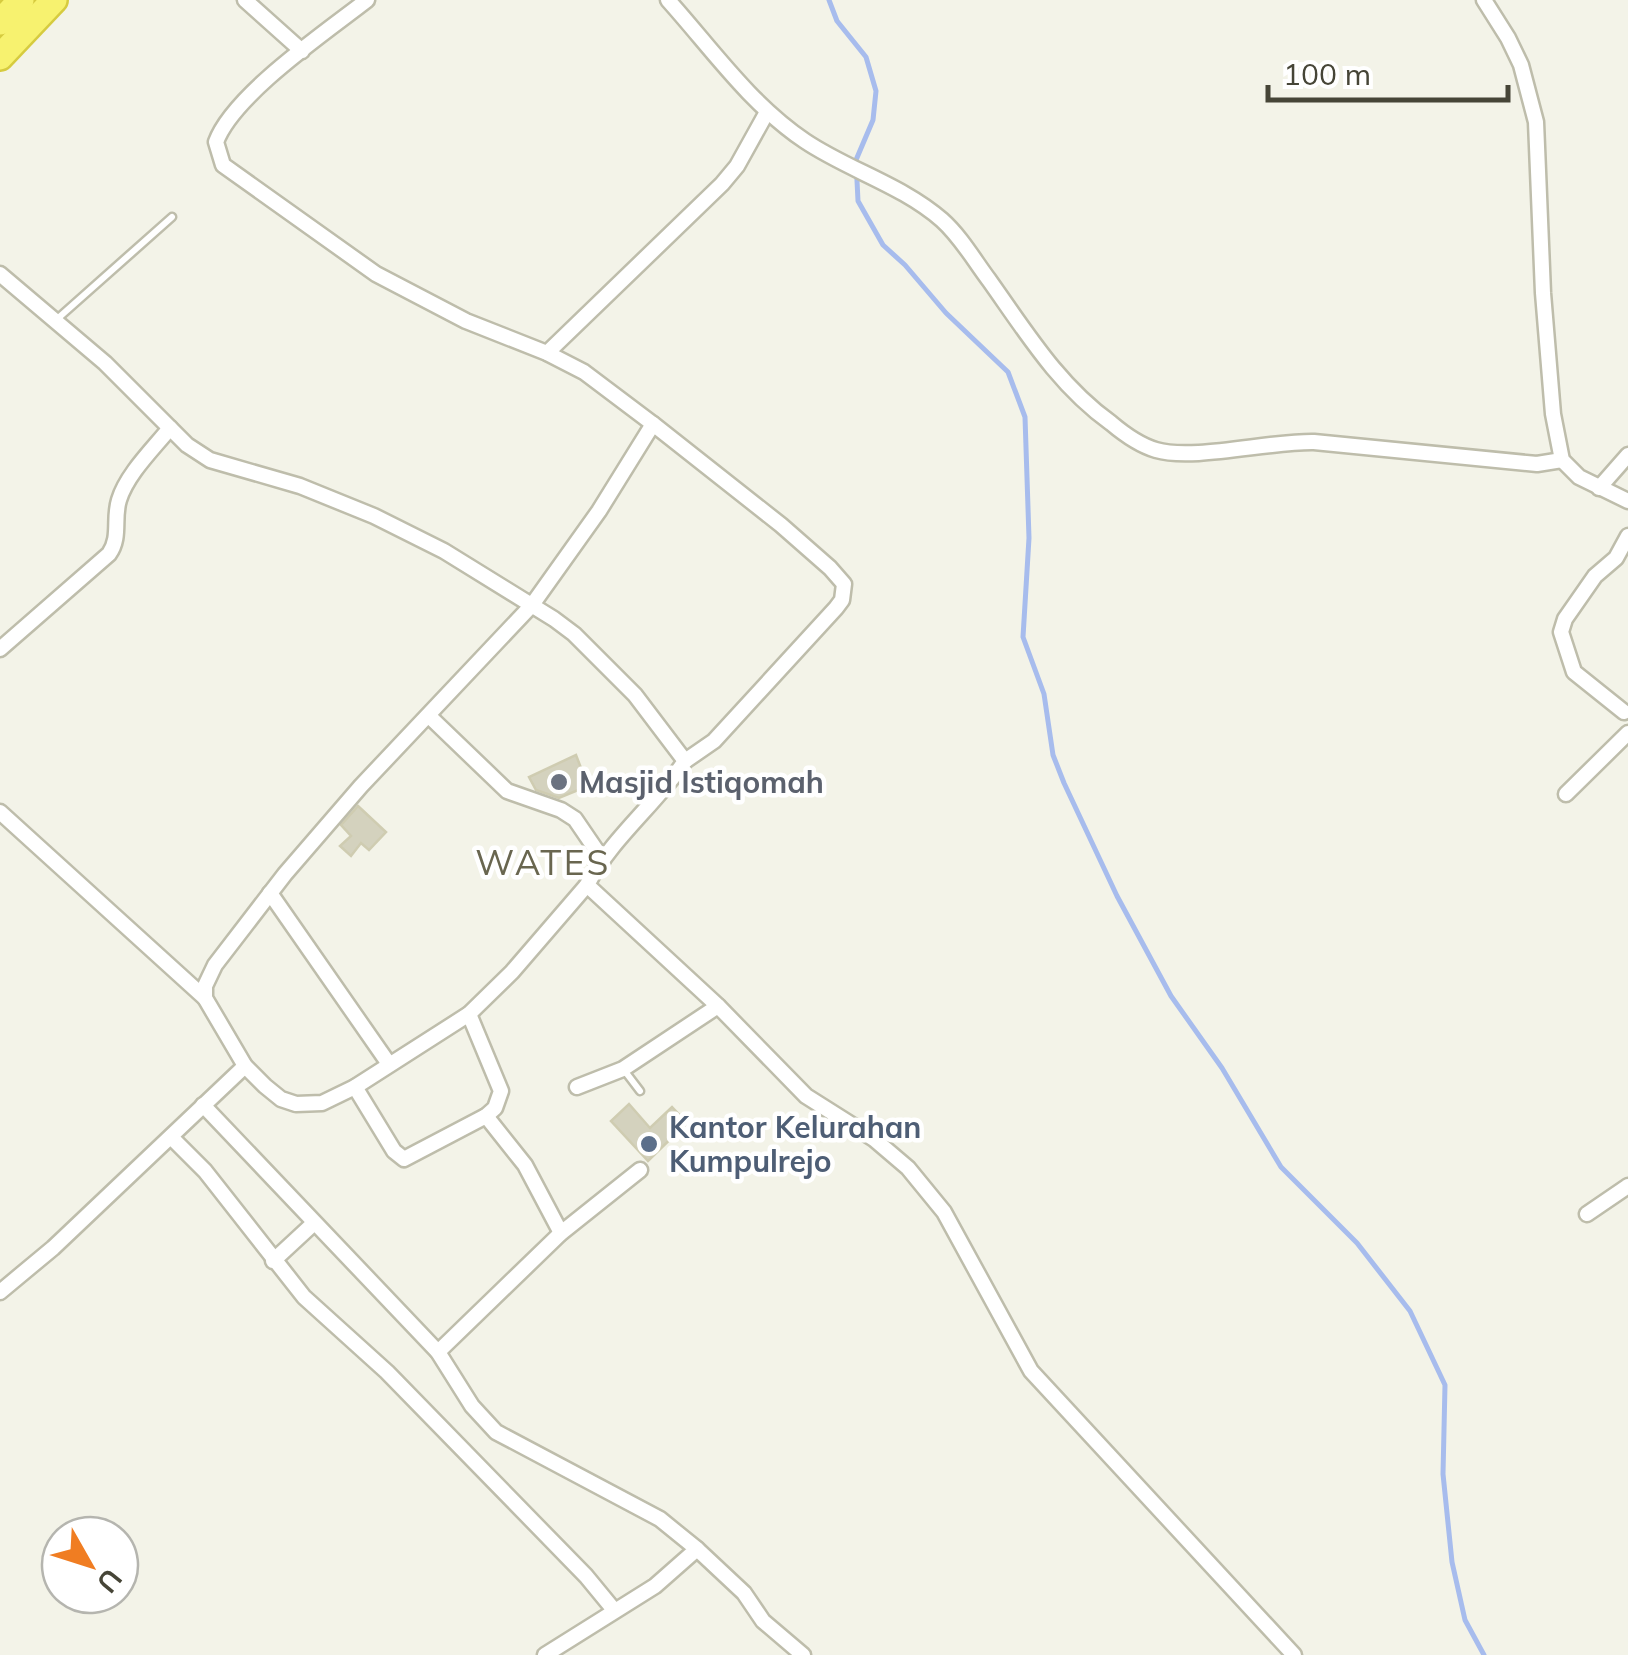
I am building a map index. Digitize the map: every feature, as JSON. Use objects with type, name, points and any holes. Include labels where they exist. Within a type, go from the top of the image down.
[{"type":"highway","points":[[0,22],[21,0]]},
{"type":"highway","points":[[0,56],[54,0]]},
{"type":"street","points":[[245,0],[302,51]]},
{"type":"street","points":[[0,812],[205,998],[245,1066],[281,1099],[296,1104],[322,1103],[355,1087],[468,1014],[512,972],[686,761],[714,741],[842,600],[844,584],[830,568],[602,382],[548,353],[466,321],[376,274],[222,165],[216,142],[228,118],[302,51],[367,0]]},
{"type":"street","points":[[668,0],[767,112],[807,142],[943,221],[1050,367],[1072,391],[1122,432],[1158,451],[1188,452],[1282,441],[1356,444],[1418,454],[1537,464],[1562,460]]},
{"type":"street","points":[[1484,0],[1521,65],[1536,122],[1544,310],[1552,414],[1562,460],[1579,477],[1628,501]]},
{"type":"street","points":[[548,353],[722,184],[737,166],[767,112]]},
{"type":"street","points":[[0,274],[105,363],[187,445],[210,460],[300,486],[374,516],[444,552],[574,634],[657,721],[686,761]]},
{"type":"street","points":[[205,998],[208,976],[270,893],[362,786],[532,605],[599,512],[653,424]]},
{"type":"street","points":[[0,649],[109,554],[116,542],[117,509],[124,488],[170,428]]},
{"type":"street","points":[[1599,488],[1628,455]]},
{"type":"street","points":[[1566,794],[1628,732],[1626,707],[1574,672],[1561,632],[1585,590],[1616,558],[1628,536]]},
{"type":"street","points":[[429,716],[508,791],[561,810],[576,820],[604,860]]},
{"type":"street","points":[[587,885],[718,1006],[806,1096],[874,1139],[908,1168],[944,1212],[1031,1371],[1294,1655]]},
{"type":"street","points":[[270,893],[389,1064]]},
{"type":"street","points":[[577,1087],[623,1069],[718,1006]]},
{"type":"street","points":[[355,1087],[394,1151],[404,1159],[486,1116],[496,1108],[500,1091],[468,1014]]},
{"type":"street","points":[[0,1292],[53,1248],[245,1066]]},
{"type":"street","points":[[203,1104],[438,1352],[472,1406],[496,1432],[660,1519],[744,1593],[763,1621],[803,1655]]},
{"type":"street","points":[[486,1116],[525,1166],[561,1233]]},
{"type":"street","points":[[171,1137],[232,1203],[273,1261],[304,1296],[474,1460],[614,1610]]},
{"type":"street","points":[[438,1352],[561,1233],[640,1170]]},
{"type":"street","points":[[1588,1214],[1628,1186]]},
{"type":"street","points":[[273,1261],[314,1224]]},
{"type":"street","points":[[546,1655],[656,1586],[697,1549]]},
{"type":"lane","points":[[55,321],[172,217]]},
{"type":"lane","points":[[623,1069],[640,1091]]},
{"type":"building","name":"Masjid Istiqomah","points":[[576,755],[588,786],[559,798],[536,790],[529,777]]},
{"type":"building","points":[[358,806],[386,832],[369,850],[361,843],[351,856],[340,846],[351,836],[341,825]]},
{"type":"building","name":"Kantor Kelurahan Kumpulrejo","points":[[629,1104],[650,1128],[672,1107],[687,1123],[648,1161],[611,1121]]},
{"type":"waterway","points":[[829,0],[837,21],[866,57],[876,91],[873,120],[856,160],[858,201],[883,245],[1008,372],[1025,417],[1029,538],[1023,637],[1044,694],[1053,755],[1064,783],[1117,896],[1171,996],[1222,1068],[1281,1167],[1357,1243],[1410,1311],[1445,1385],[1443,1474],[1452,1562],[1465,1620],[1484,1655]]},
{"type":"place","name":"Masjid Istiqomah","points":[[559,782]]},
{"type":"place","name":"Kantor Kelurahan Kumpulrejo","points":[[649,1144]]},
{"type":"district","name":"WATES","points":[[543,862]]}]
